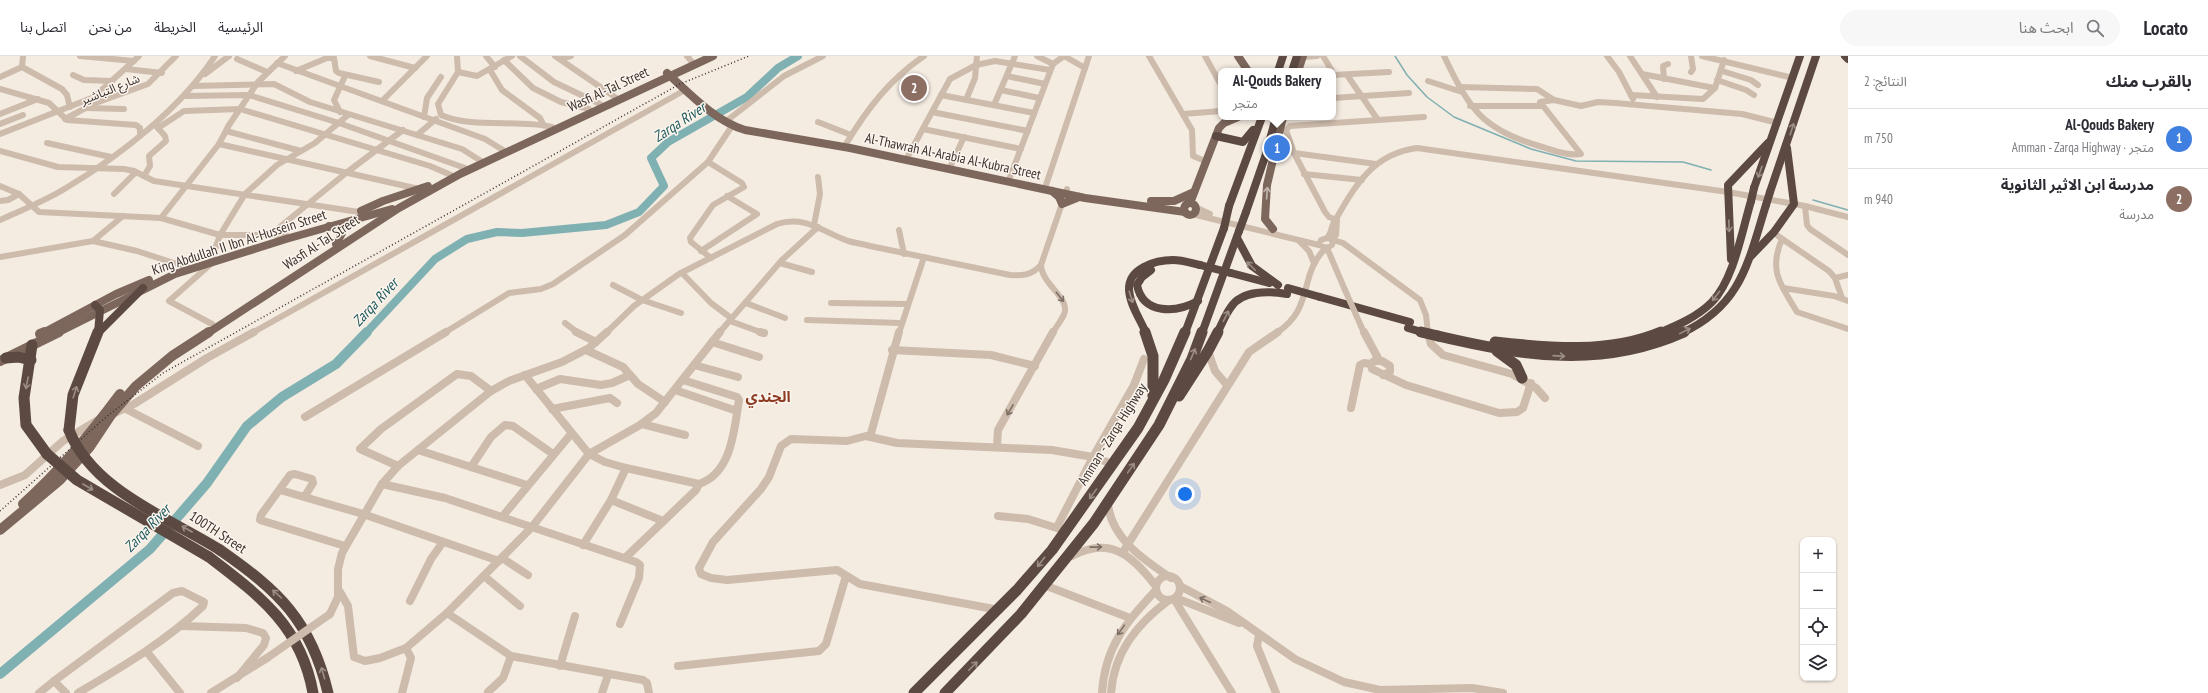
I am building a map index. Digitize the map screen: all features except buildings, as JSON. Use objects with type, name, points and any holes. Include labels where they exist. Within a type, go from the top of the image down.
[{"type":"highway","points":[[1277,68],[1283,56]]},
{"type":"highway","points":[[1294,68],[1301,56]]},
{"type":"highway","points":[[1438,333],[1542,348],[1577,348],[1628,343],[1653,336],[1694,316],[1718,294],[1751,202],[1754,188],[1793,80],[1800,56]]},
{"type":"highway","points":[[1153,401],[1155,376],[1152,352],[1130,297],[1129,284],[1135,273],[1156,262],[1174,260],[1494,349],[1535,355],[1570,357],[1621,353],[1639,349],[1677,335],[1700,324],[1725,304],[1737,285],[1749,259],[1816,56]]},
{"type":"highway","points":[[1845,56],[1848,59]]},
{"type":"highway","name":"Amman - Zarqa Highway","points":[[914,693],[999,610],[1032,574],[1061,529],[1113,464],[1153,401],[1177,352],[1198,300],[1224,228],[1229,206],[1261,120]]},
{"type":"highway","points":[[945,693],[997,640],[1044,585],[1094,523],[1108,500],[1144,450],[1168,407],[1197,346],[1246,212],[1270,155],[1276,120]]},
{"type":"highway","points":[[1218,138],[1243,142],[1252,130],[1258,127]]},
{"type":"highway","points":[[1218,138],[1242,146],[1249,155]]},
{"type":"highway","points":[[1731,260],[1728,192],[1729,183],[1771,140]]},
{"type":"highway","points":[[1749,259],[1774,232],[1794,204],[1787,145]]},
{"type":"highway","points":[[1238,234],[1242,254],[1250,265],[1283,290]]},
{"type":"highway","points":[[1198,300],[1185,308],[1162,309],[1144,301],[1138,291],[1137,285],[1146,272],[1159,267],[1175,265],[1200,267]]},
{"type":"highway","points":[[99,332],[143,288]]},
{"type":"highway","points":[[1168,407],[1179,395],[1208,351],[1231,306],[1237,300],[1254,293],[1283,290]]},
{"type":"highway","name":"100TH Street","points":[[98,308],[101,320],[99,332],[75,390],[69,413],[69,430],[80,455],[98,474],[121,490],[220,550],[256,575],[284,600],[303,623],[318,653],[328,693]]},
{"type":"highway","name":"100TH Street","points":[[31,342],[31,360],[24,398],[26,425],[47,454],[77,480],[209,557],[250,589],[291,631],[306,659],[312,676],[313,693]]},
{"type":"highway","points":[[1494,349],[1524,376]]},
{"type":"highway","points":[[1524,376],[1525,359],[1535,355]]},
{"type":"highway","points":[[2,358],[18,357],[31,360]]},
{"type":"main road","name":"Wasfi Al-Tal Street","points":[[0,523],[49,481],[78,448],[116,398],[146,369],[212,324],[428,186],[615,97],[674,74],[689,59],[705,56]]},
{"type":"main road","name":"Wasfi Al-Tal Street","points":[[0,530],[60,480],[89,448],[111,414],[136,386],[172,356],[382,215],[399,208],[460,174],[713,56]]},
{"type":"main road","points":[[1238,56],[1246,68]]},
{"type":"main road","points":[[1243,56],[1250,68]]},
{"type":"main road","points":[[1299,68],[1301,56]]},
{"type":"main road","points":[[674,74],[685,90],[713,110]]},
{"type":"main road","points":[[674,74],[713,110]]},
{"type":"main road","name":"Al-Thawrah Al-Arabia Al-Kubra Street","points":[[713,110],[731,122],[751,132],[845,147],[1066,191],[1190,208]]},
{"type":"main road","points":[[1190,208],[1205,161],[1218,138],[1229,121],[1231,120]]},
{"type":"main road","points":[[1273,230],[1267,224],[1265,216],[1270,155],[1282,120]]},
{"type":"main road","name":"Al-Thawrah Al-Arabia Al-Kubra Street","points":[[731,122],[754,130],[846,144],[908,156],[1010,177],[1047,187]]},
{"type":"main road","points":[[1190,208],[1218,138]]},
{"type":"main road","points":[[360,212],[428,186]]},
{"type":"main road","points":[[1047,187],[1057,194],[1062,204],[1070,199],[1085,198]]},
{"type":"main road","name":"Al-Thawrah Al-Arabia Al-Kubra Street","points":[[1066,191],[1085,198],[1153,206],[1190,208]]},
{"type":"main road","points":[[1143,201],[1174,200],[1194,192]]},
{"type":"main road","name":"King Abdullah II Ibn Al-Hussein Street","points":[[2,358],[98,308],[175,274],[345,216],[375,208],[382,215]]},
{"type":"main road","name":"King Abdullah II Ibn Al-Hussein Street","points":[[98,308],[141,283],[186,267],[329,226],[382,215]]},
{"type":"main road","points":[[329,226],[338,229],[342,233],[336,244]]},
{"type":"street","points":[[22,67],[23,56]]},
{"type":"street","points":[[80,56],[134,61]]},
{"type":"street","points":[[0,134],[94,97],[139,56]]},
{"type":"street","name":"شارع التباشير","points":[[65,119],[93,104],[148,84],[162,73],[176,56]]},
{"type":"street","points":[[156,126],[201,77],[215,56]]},
{"type":"street","points":[[201,77],[229,56]]},
{"type":"street","points":[[161,218],[220,144],[226,131],[255,86],[267,72],[285,56]]},
{"type":"street","points":[[370,56],[414,68]]},
{"type":"street","points":[[382,101],[427,56]]},
{"type":"street","points":[[441,115],[439,101],[458,72],[457,56]]},
{"type":"street","points":[[486,56],[502,90],[540,118],[543,124]]},
{"type":"street","points":[[458,72],[472,76],[492,68],[512,56]]},
{"type":"street","points":[[520,56],[554,82],[600,104]]},
{"type":"street","points":[[557,57],[571,56]]},
{"type":"street","points":[[305,417],[503,296],[512,292],[541,289],[553,284],[626,235],[708,162],[731,122],[784,76],[823,56]]},
{"type":"street","points":[[846,144],[851,135],[890,83],[901,71],[924,56]]},
{"type":"street","points":[[966,100],[975,78],[977,56]]},
{"type":"street","points":[[994,105],[1015,56]]},
{"type":"street","points":[[1037,56],[1053,64]]},
{"type":"street","points":[[1010,177],[1053,64],[1064,56],[1085,68]]},
{"type":"street","points":[[1047,187],[1089,57],[1082,56]]},
{"type":"street","points":[[1149,56],[1193,133],[1192,154],[1196,159],[1205,161]]},
{"type":"street","points":[[1205,56],[1218,80]]},
{"type":"street","points":[[1301,56],[1316,56]]},
{"type":"street","points":[[1323,56],[1330,68]]},
{"type":"street","points":[[1444,56],[1460,90],[1470,106],[1487,124],[1500,133],[1548,149],[1581,154],[1540,102],[1554,100]]},
{"type":"street","points":[[1608,56],[1619,72],[1636,106]]},
{"type":"street","points":[[1630,56],[1657,97]]},
{"type":"street","points":[[1691,56],[1693,69],[1691,72]]},
{"type":"street","points":[[1702,56],[1724,60],[1793,80]]},
{"type":"street","points":[[557,57],[615,97]]},
{"type":"street","points":[[296,71],[327,58],[334,58],[336,71],[346,76],[379,82]]},
{"type":"street","points":[[237,59],[267,72]]},
{"type":"street","points":[[504,60],[533,88],[565,103],[579,105],[589,109]]},
{"type":"street","points":[[1630,95],[1703,99],[1711,95],[1722,71],[1724,60]]},
{"type":"street","points":[[908,156],[950,79],[976,65],[995,61],[1012,62],[1050,70]]},
{"type":"street","points":[[277,63],[485,139],[504,150]]},
{"type":"street","points":[[1664,79],[1662,66],[1668,64]]},
{"type":"street","points":[[0,77],[22,67]]},
{"type":"street","points":[[22,67],[62,90],[66,95],[70,107]]},
{"type":"street","points":[[126,69],[162,73]]},
{"type":"street","points":[[1722,71],[1751,80],[1758,85]]},
{"type":"street","points":[[1336,73],[1389,72]]},
{"type":"street","points":[[1214,74],[1218,73]]},
{"type":"street","points":[[1347,74],[1378,120]]},
{"type":"street","points":[[1642,74],[1714,88]]},
{"type":"street","points":[[73,75],[84,80],[112,81]]},
{"type":"street","points":[[340,112],[334,100],[346,76]]},
{"type":"street","points":[[1007,76],[1045,84]]},
{"type":"street","points":[[424,117],[427,106],[427,98],[441,77]]},
{"type":"street","points":[[1428,80],[1460,90],[1536,89],[1554,100],[1577,106],[1598,102],[1742,114],[1778,123]]},
{"type":"street","points":[[1717,80],[1746,90],[1754,95]]},
{"type":"street","points":[[193,86],[255,86],[274,84],[310,102],[348,115],[403,130],[468,152],[481,161]]},
{"type":"street","points":[[0,89],[38,99],[53,106],[65,119],[132,124],[139,127],[140,135]]},
{"type":"street","points":[[0,485],[15,482],[26,476],[62,442],[124,408],[206,358],[685,90]]},
{"type":"street","points":[[1001,90],[1039,98]]},
{"type":"street","points":[[1336,98],[1409,93]]},
{"type":"street","points":[[184,96],[249,95],[339,123],[465,168]]},
{"type":"street","points":[[941,95],[1034,113]]},
{"type":"street","points":[[93,104],[94,97]]},
{"type":"street","points":[[2,112],[38,99]]},
{"type":"street","points":[[1470,106],[1542,106]]},
{"type":"street","points":[[86,108],[124,109]]},
{"type":"street","points":[[0,220],[32,206],[76,183],[140,135],[184,111],[240,109],[430,166],[451,175]]},
{"type":"street","points":[[1183,114],[1218,111]]},
{"type":"street","points":[[0,124],[23,115],[2,112]]},
{"type":"street","points":[[932,112],[1028,131]]},
{"type":"street","points":[[212,324],[169,301],[213,260],[220,235],[245,194],[270,170],[326,134],[348,115]]},
{"type":"street","points":[[441,115],[452,119],[521,121],[543,124],[552,127]]},
{"type":"street","points":[[417,135],[441,115]]},
{"type":"street","points":[[1337,220],[1326,215],[1294,153],[1286,132],[1287,127],[1424,117]]},
{"type":"street","points":[[818,122],[851,135]]},
{"type":"street","points":[[144,176],[150,166],[149,156],[166,142],[165,136],[156,126]]},
{"type":"street","points":[[923,129],[1021,149]]},
{"type":"street","points":[[270,236],[346,173],[403,130]]},
{"type":"street","points":[[226,131],[301,151]]},
{"type":"street","points":[[951,165],[964,137]]},
{"type":"street","points":[[47,144],[111,157]]},
{"type":"street","points":[[220,144],[419,189]]},
{"type":"street","points":[[1123,552],[1227,385],[1252,348],[1288,324],[1297,315],[1302,304],[1314,263],[1326,243],[1336,235],[1337,220],[1349,198],[1376,164],[1401,150],[1425,148],[1728,192],[1805,206],[1848,217]]},
{"type":"street","points":[[0,151],[52,166],[95,169],[116,168],[136,172],[154,181],[360,212]]},
{"type":"street","points":[[1294,153],[1376,164]]},
{"type":"street","points":[[708,162],[744,185],[742,190],[727,196],[710,207],[690,236],[691,242],[711,258]]},
{"type":"street","points":[[114,194],[136,172]]},
{"type":"street","points":[[1304,174],[1362,180]]},
{"type":"street","points":[[818,177],[820,185],[816,226],[793,248],[730,320],[665,402],[642,424],[589,454],[532,528],[447,613],[406,648],[380,658],[365,661],[358,660],[354,657],[348,606],[340,592],[338,565],[345,546],[382,484],[398,466],[491,391],[509,380],[562,362],[586,350],[642,300],[682,273],[785,220],[800,220],[816,226],[849,240],[904,254],[1019,276],[1033,273],[1041,265],[1066,191]]},
{"type":"street","points":[[0,186],[20,194],[39,212],[161,218],[220,235],[286,235]]},
{"type":"street","points":[[0,201],[12,199],[20,194]]},
{"type":"street","points":[[701,251],[757,214],[727,196]]},
{"type":"street","points":[[1805,206],[1806,222],[1810,229],[1848,255]]},
{"type":"street","points":[[341,208],[345,216]]},
{"type":"street","points":[[1190,208],[1348,248],[1420,300],[1427,313],[1429,343],[1434,350],[1443,356],[1524,376],[1545,398]]},
{"type":"street","points":[[1190,208],[1295,239],[1326,243]]},
{"type":"street","points":[[93,241],[123,216]]},
{"type":"street","points":[[899,230],[904,254]]},
{"type":"street","points":[[1774,232],[1829,271],[1835,278],[1845,300]]},
{"type":"street","points":[[1295,239],[1308,249],[1314,263]]},
{"type":"street","points":[[1782,239],[1775,252],[1773,261],[1776,273],[1783,288],[1798,313],[1848,329]]},
{"type":"street","points":[[0,257],[93,241],[137,250],[186,267]]},
{"type":"street","points":[[1326,243],[1361,326],[1379,360],[1388,364],[1391,368],[1388,374],[1383,375]]},
{"type":"street","points":[[870,437],[882,382],[900,323],[924,258]]},
{"type":"street","points":[[780,263],[812,272]]},
{"type":"street","points":[[998,446],[998,430],[1065,311],[1061,296],[1044,279],[1041,265]]},
{"type":"street","points":[[682,273],[702,292],[710,304],[730,320],[764,333]]},
{"type":"street","points":[[1835,278],[1848,275]]},
{"type":"street","points":[[613,285],[642,300],[681,313]]},
{"type":"street","points":[[1783,288],[1845,300]]},
{"type":"street","points":[[746,303],[785,318]]},
{"type":"street","points":[[831,303],[908,304]]},
{"type":"street","points":[[807,320],[900,323]]},
{"type":"street","points":[[565,324],[596,342]]},
{"type":"street","points":[[712,342],[759,356]]},
{"type":"street","points":[[586,350],[623,367],[638,384],[665,402]]},
{"type":"street","points":[[892,350],[991,354],[1035,366]]},
{"type":"street","points":[[1208,351],[1212,366],[1227,385]]},
{"type":"street","points":[[998,516],[1028,518],[1061,529],[1093,456],[1134,385],[1144,359]]},
{"type":"street","points":[[1351,408],[1360,365],[1364,363],[1371,364],[1374,361],[1379,360]]},
{"type":"street","points":[[1371,364],[1374,371],[1413,387],[1499,413],[1518,412],[1524,408],[1524,376]]},
{"type":"street","points":[[694,365],[738,377]]},
{"type":"street","points":[[398,466],[361,451],[360,449],[381,429],[457,374],[467,374],[491,391]]},
{"type":"street","points":[[525,375],[571,434],[589,454],[605,462],[626,468],[699,484]]},
{"type":"street","points":[[536,389],[560,379],[601,385],[612,383],[630,375]]},
{"type":"street","points":[[625,558],[696,490],[699,484],[713,477],[720,469],[728,448],[739,400],[737,397],[683,380]]},
{"type":"street","points":[[675,390],[737,411]]},
{"type":"street","points":[[552,409],[610,398],[617,403]]},
{"type":"street","points":[[124,408],[198,446]]},
{"type":"street","points":[[642,424],[685,435]]},
{"type":"street","points":[[471,467],[491,437],[505,425],[513,426],[554,454]]},
{"type":"street","points":[[502,518],[527,485],[571,434]]},
{"type":"street","points":[[999,610],[860,584],[839,570],[759,578],[714,578],[703,576],[699,568],[713,542],[754,498],[769,477],[784,443],[795,438],[848,442],[870,437],[897,443],[998,446],[1072,452],[1093,456],[1113,464]]},
{"type":"street","points":[[418,450],[527,485]]},
{"type":"street","points":[[583,545],[611,500],[626,468]]},
{"type":"street","points":[[305,496],[313,483],[312,480],[296,474],[288,476],[280,490],[261,515],[260,520],[268,524],[345,546]]},
{"type":"street","points":[[382,484],[445,498],[636,562],[640,566],[641,570],[620,624]]},
{"type":"street","points":[[280,490],[363,514],[500,560],[528,575]]},
{"type":"street","points":[[611,500],[663,521]]},
{"type":"street","points":[[1108,500],[1108,518],[1128,544],[1148,562],[1180,586],[1232,614],[1259,635],[1309,667],[1360,690],[1393,691],[1462,688],[1503,693]]},
{"type":"street","points":[[410,601],[431,560],[443,542]]},
{"type":"street","points":[[1062,563],[1079,551],[1091,547],[1104,547],[1123,552],[1140,566],[1161,596],[1173,599],[1250,628]]},
{"type":"street","points":[[484,576],[520,606]]},
{"type":"street","points":[[678,666],[819,651],[826,644],[846,576]]},
{"type":"street","points":[[1102,693],[1107,655],[1113,643],[1130,618],[1155,588],[1162,577],[1171,578]]},
{"type":"street","points":[[1044,585],[1130,618]]},
{"type":"street","points":[[1111,693],[1113,671],[1123,647],[1146,616],[1180,593],[1180,586]]},
{"type":"street","points":[[39,693],[173,593],[179,591],[204,603],[182,626],[146,652],[78,693]]},
{"type":"street","points":[[211,693],[237,678],[330,614],[340,592]]},
{"type":"street","points":[[1173,599],[1232,693]]},
{"type":"street","points":[[447,613],[511,656],[608,675],[643,680],[648,683],[649,693]]},
{"type":"street","points":[[560,666],[575,616]]},
{"type":"street","points":[[182,626],[246,628],[264,633],[266,638],[264,645],[237,678]]},
{"type":"street","points":[[1259,635],[1257,646],[1276,693]]},
{"type":"street","points":[[402,693],[411,658],[406,648]]},
{"type":"street","points":[[146,652],[180,693]]},
{"type":"street","points":[[488,692],[503,678],[511,656]]},
{"type":"street","points":[[602,693],[608,675]]},
{"type":"street","points":[[54,681],[66,693]]},
{"type":"waterway","name":"Zarqa River","points":[[366,333],[435,259],[467,239],[497,232],[522,233],[606,225],[639,212],[664,186],[651,158],[668,142],[747,97],[778,68],[798,56]]},
{"type":"waterway","points":[[1395,56],[1407,75],[1427,97],[1454,117],[1531,149],[1576,161],[1683,162],[1711,170]]},
{"type":"waterway","points":[[1813,200],[1848,210]]},
{"type":"waterway","name":"Zarqa River","points":[[0,674],[150,549],[207,483],[247,426],[282,397],[336,364],[367,332]]},
{"type":"railway","points":[[0,511],[106,417],[163,373],[680,84],[749,56]]},
{"type":"place","name":"مدرسة ابن الاثير الثانوية","points":[[914,88]]},
{"type":"place","name":"Al-Qouds Bakery","points":[[1277,148]]},
{"type":"district","name":"الجندي","points":[[768,396]]}]
